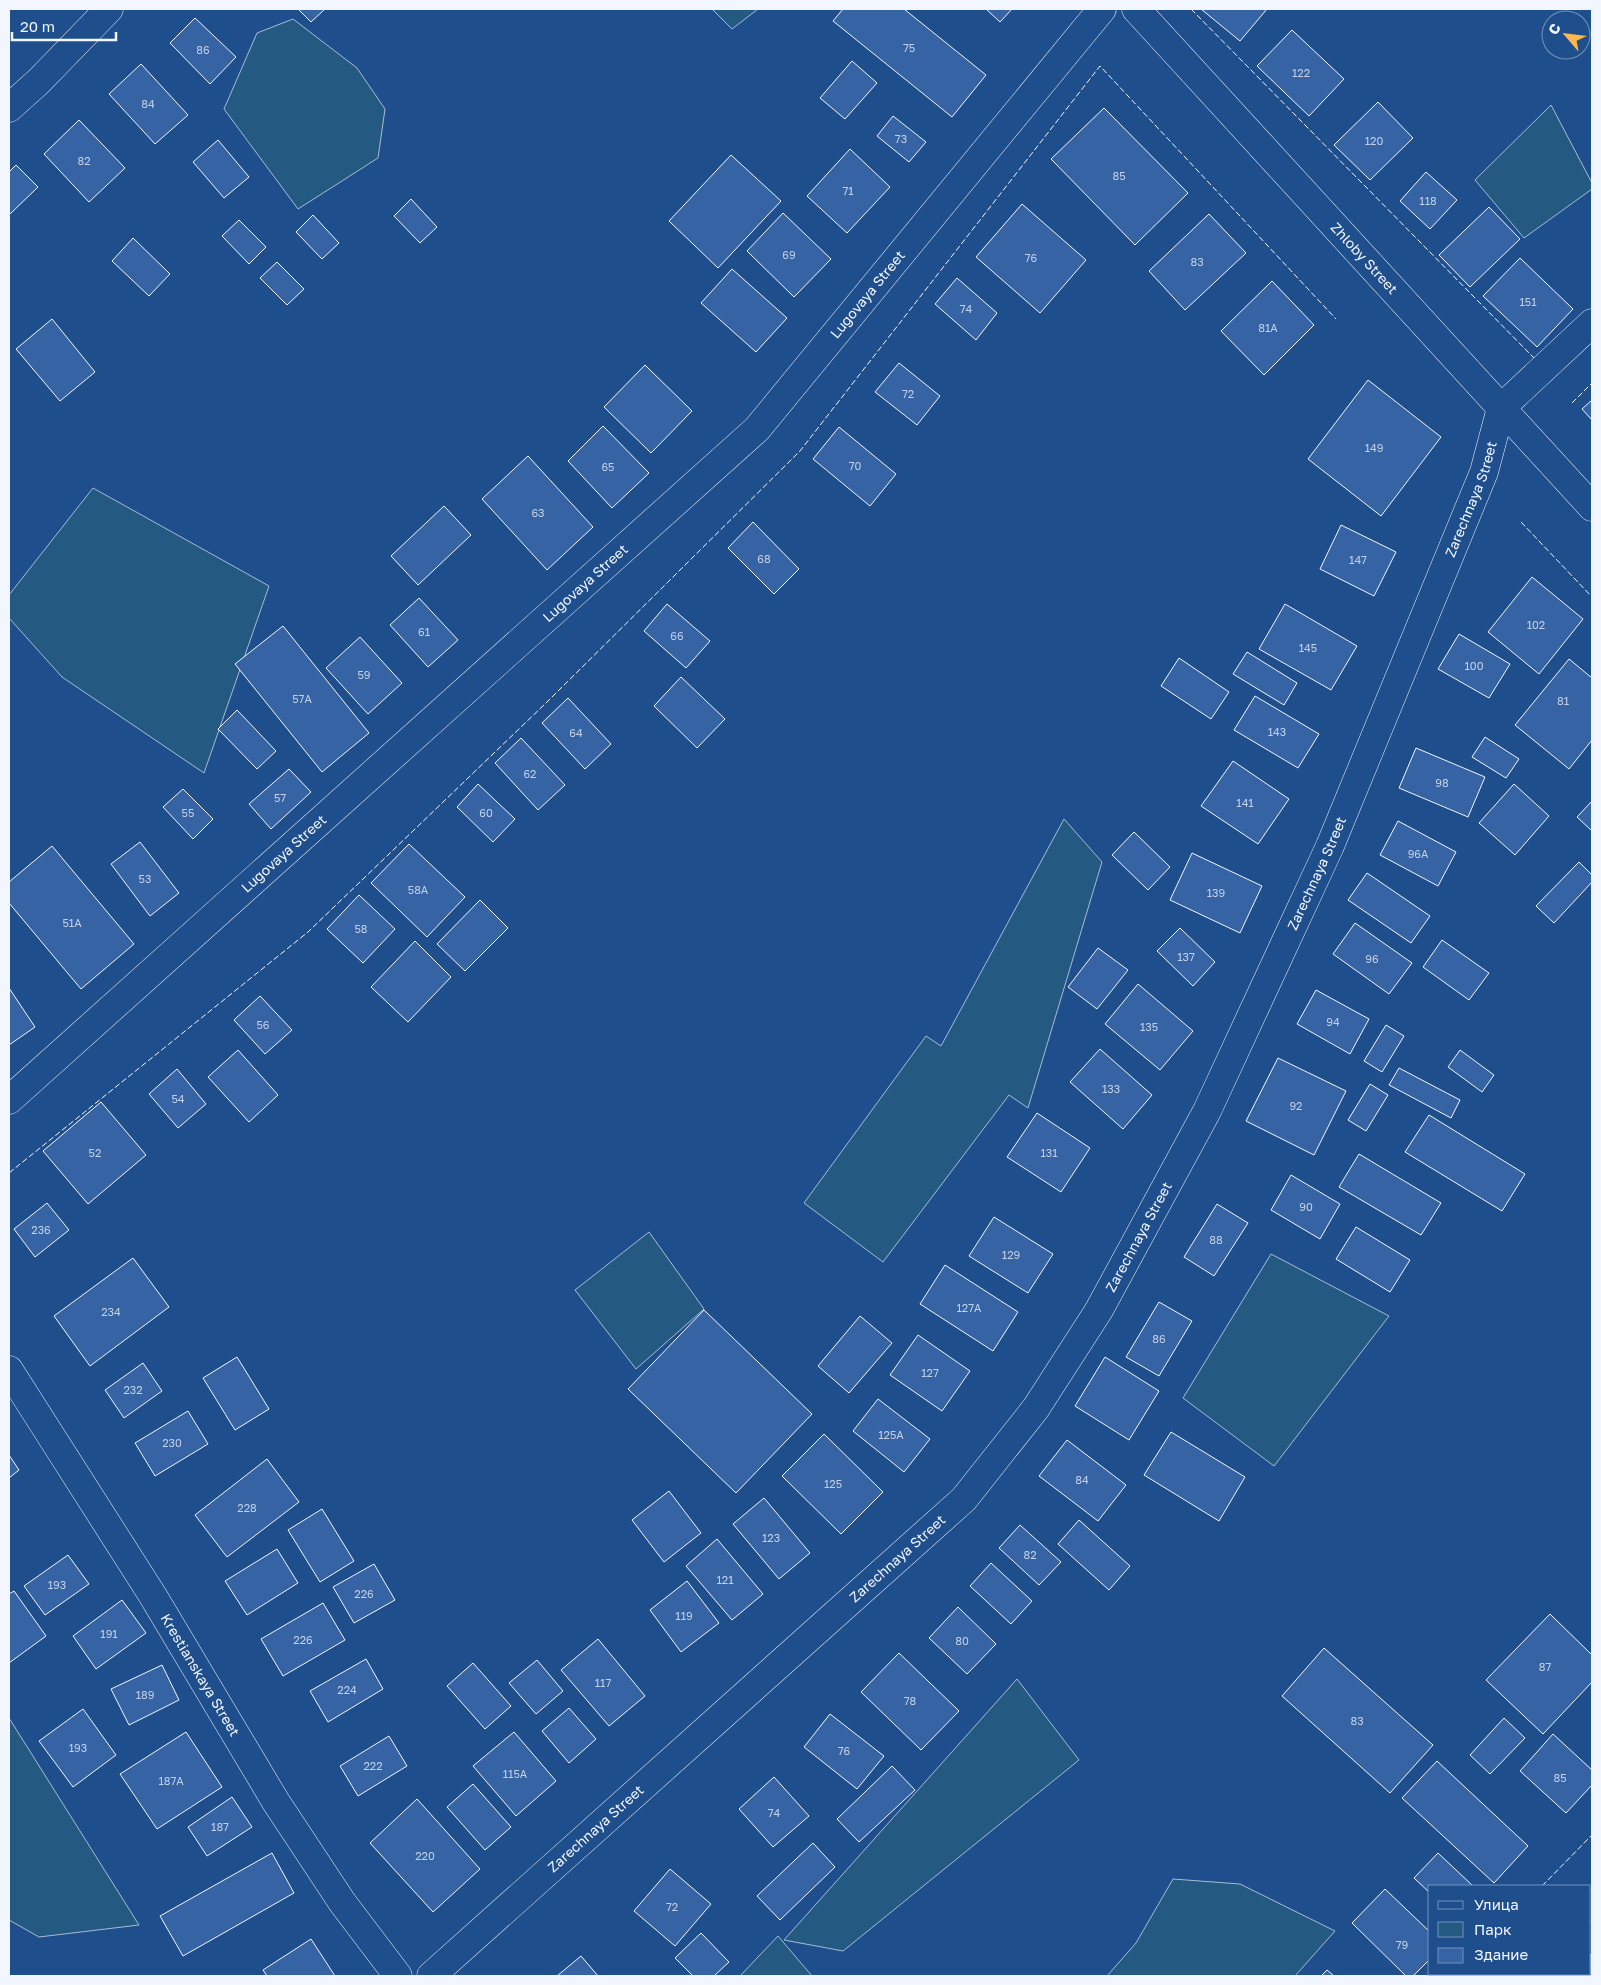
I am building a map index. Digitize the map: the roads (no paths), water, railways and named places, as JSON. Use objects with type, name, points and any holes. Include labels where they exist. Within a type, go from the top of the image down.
[{"type":"street","points":[[9,108],[38,82],[109,9]]},
{"type":"street","name":"Lugovaya Street","points":[[9,1100],[757,429],[1102,9]]},
{"type":"street","name":"Zhloby Street","points":[[1136,9],[1592,507]]},
{"type":"street","points":[[1501,408],[1592,323]]},
{"type":"street","name":"Zarechnaya Street","points":[[431,1976],[964,1499],[1036,1408],[1099,1310],[1206,1112],[1330,846],[1484,472],[1501,408]]},
{"type":"street","name":"Krestianskaya Street","points":[[9,1370],[153,1596],[276,1802],[342,1902],[398,1976]]}]
